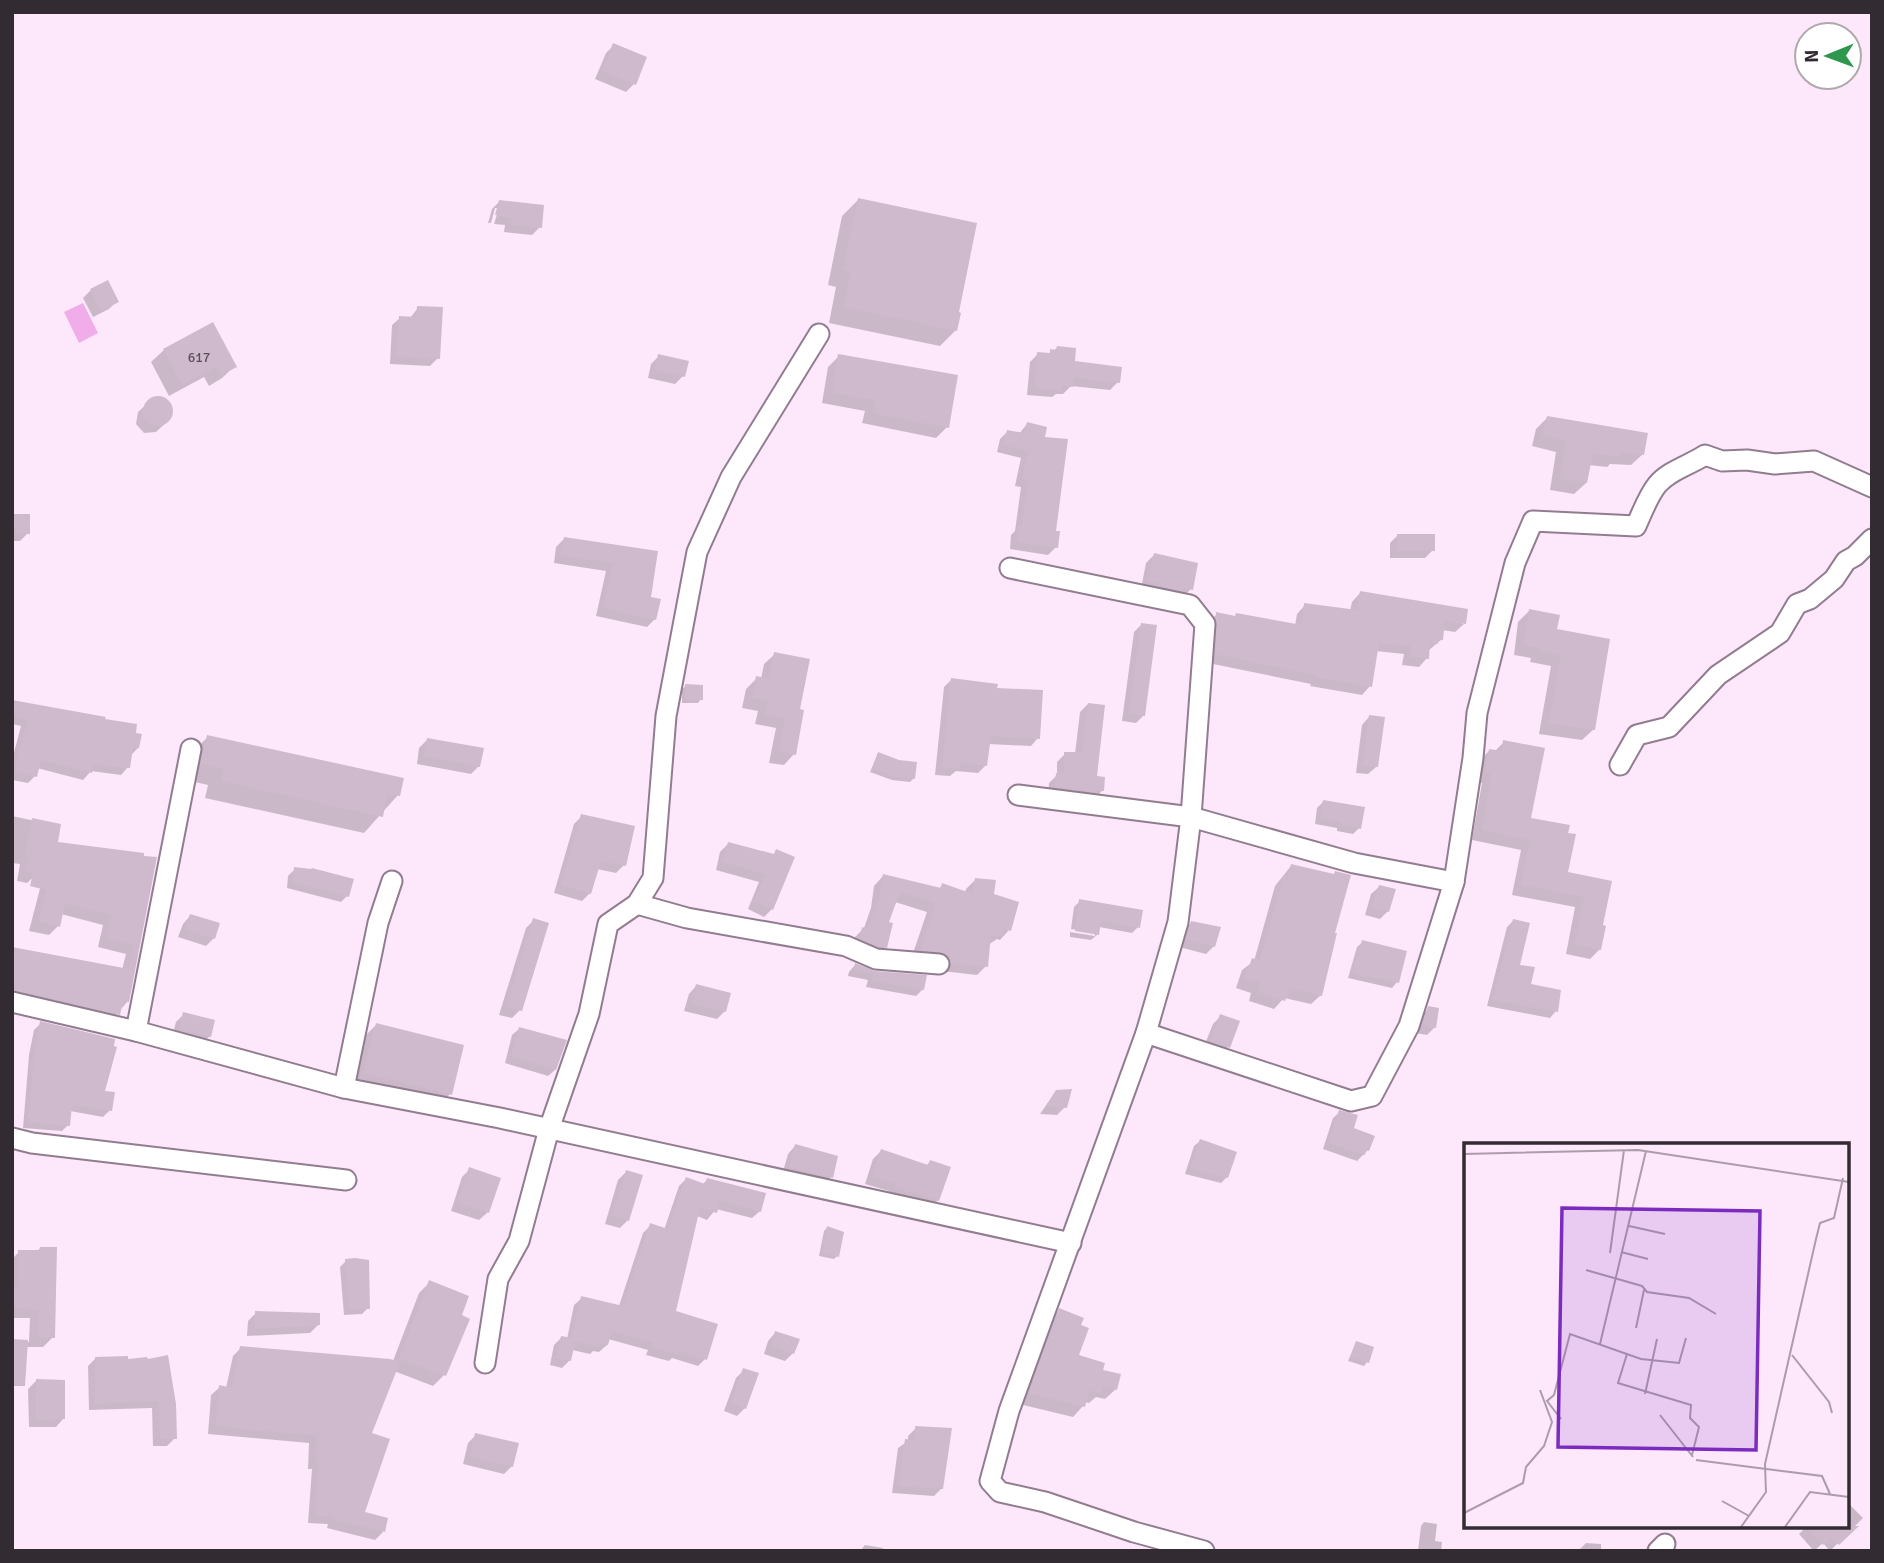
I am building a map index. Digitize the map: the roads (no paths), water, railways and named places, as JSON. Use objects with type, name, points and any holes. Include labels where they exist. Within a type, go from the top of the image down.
[{"type":"street","points":[[485,1363],[498,1279],[519,1241],[549,1129],[589,1014],[607,924],[637,904],[653,878],[666,716],[697,552],[731,477],[819,334]]},
{"type":"street","points":[[1146,1034],[1351,1101],[1372,1096],[1409,1026],[1454,882],[1473,758],[1477,713],[1516,563],[1534,521],[1636,526],[1656,485],[1668,475],[1705,455],[1722,461],[1747,460],[1775,464],[1814,461],[1872,487]]},
{"type":"street","points":[[1620,765],[1637,735],[1669,727],[1718,675],[1780,633],[1797,604],[1810,599],[1835,579],[1846,561],[1855,556],[1872,538]]},
{"type":"street","points":[[1010,569],[1190,605],[1205,624],[1191,817],[1178,922],[1146,1034],[1009,1411],[990,1481],[1000,1492],[1045,1502],[1135,1532],[1204,1551]]},
{"type":"street","points":[[136,1031],[191,749]]},
{"type":"street","points":[[1018,795],[1191,817],[1354,863],[1454,882]]},
{"type":"street","points":[[344,1088],[378,923],[392,881]]},
{"type":"street","points":[[637,904],[687,918],[846,946],[876,958],[939,964]]},
{"type":"street","points":[[12,1002],[136,1031],[344,1088],[549,1129],[1071,1243]]},
{"type":"street","points":[[12,1138],[32,1143],[346,1180]]}]
